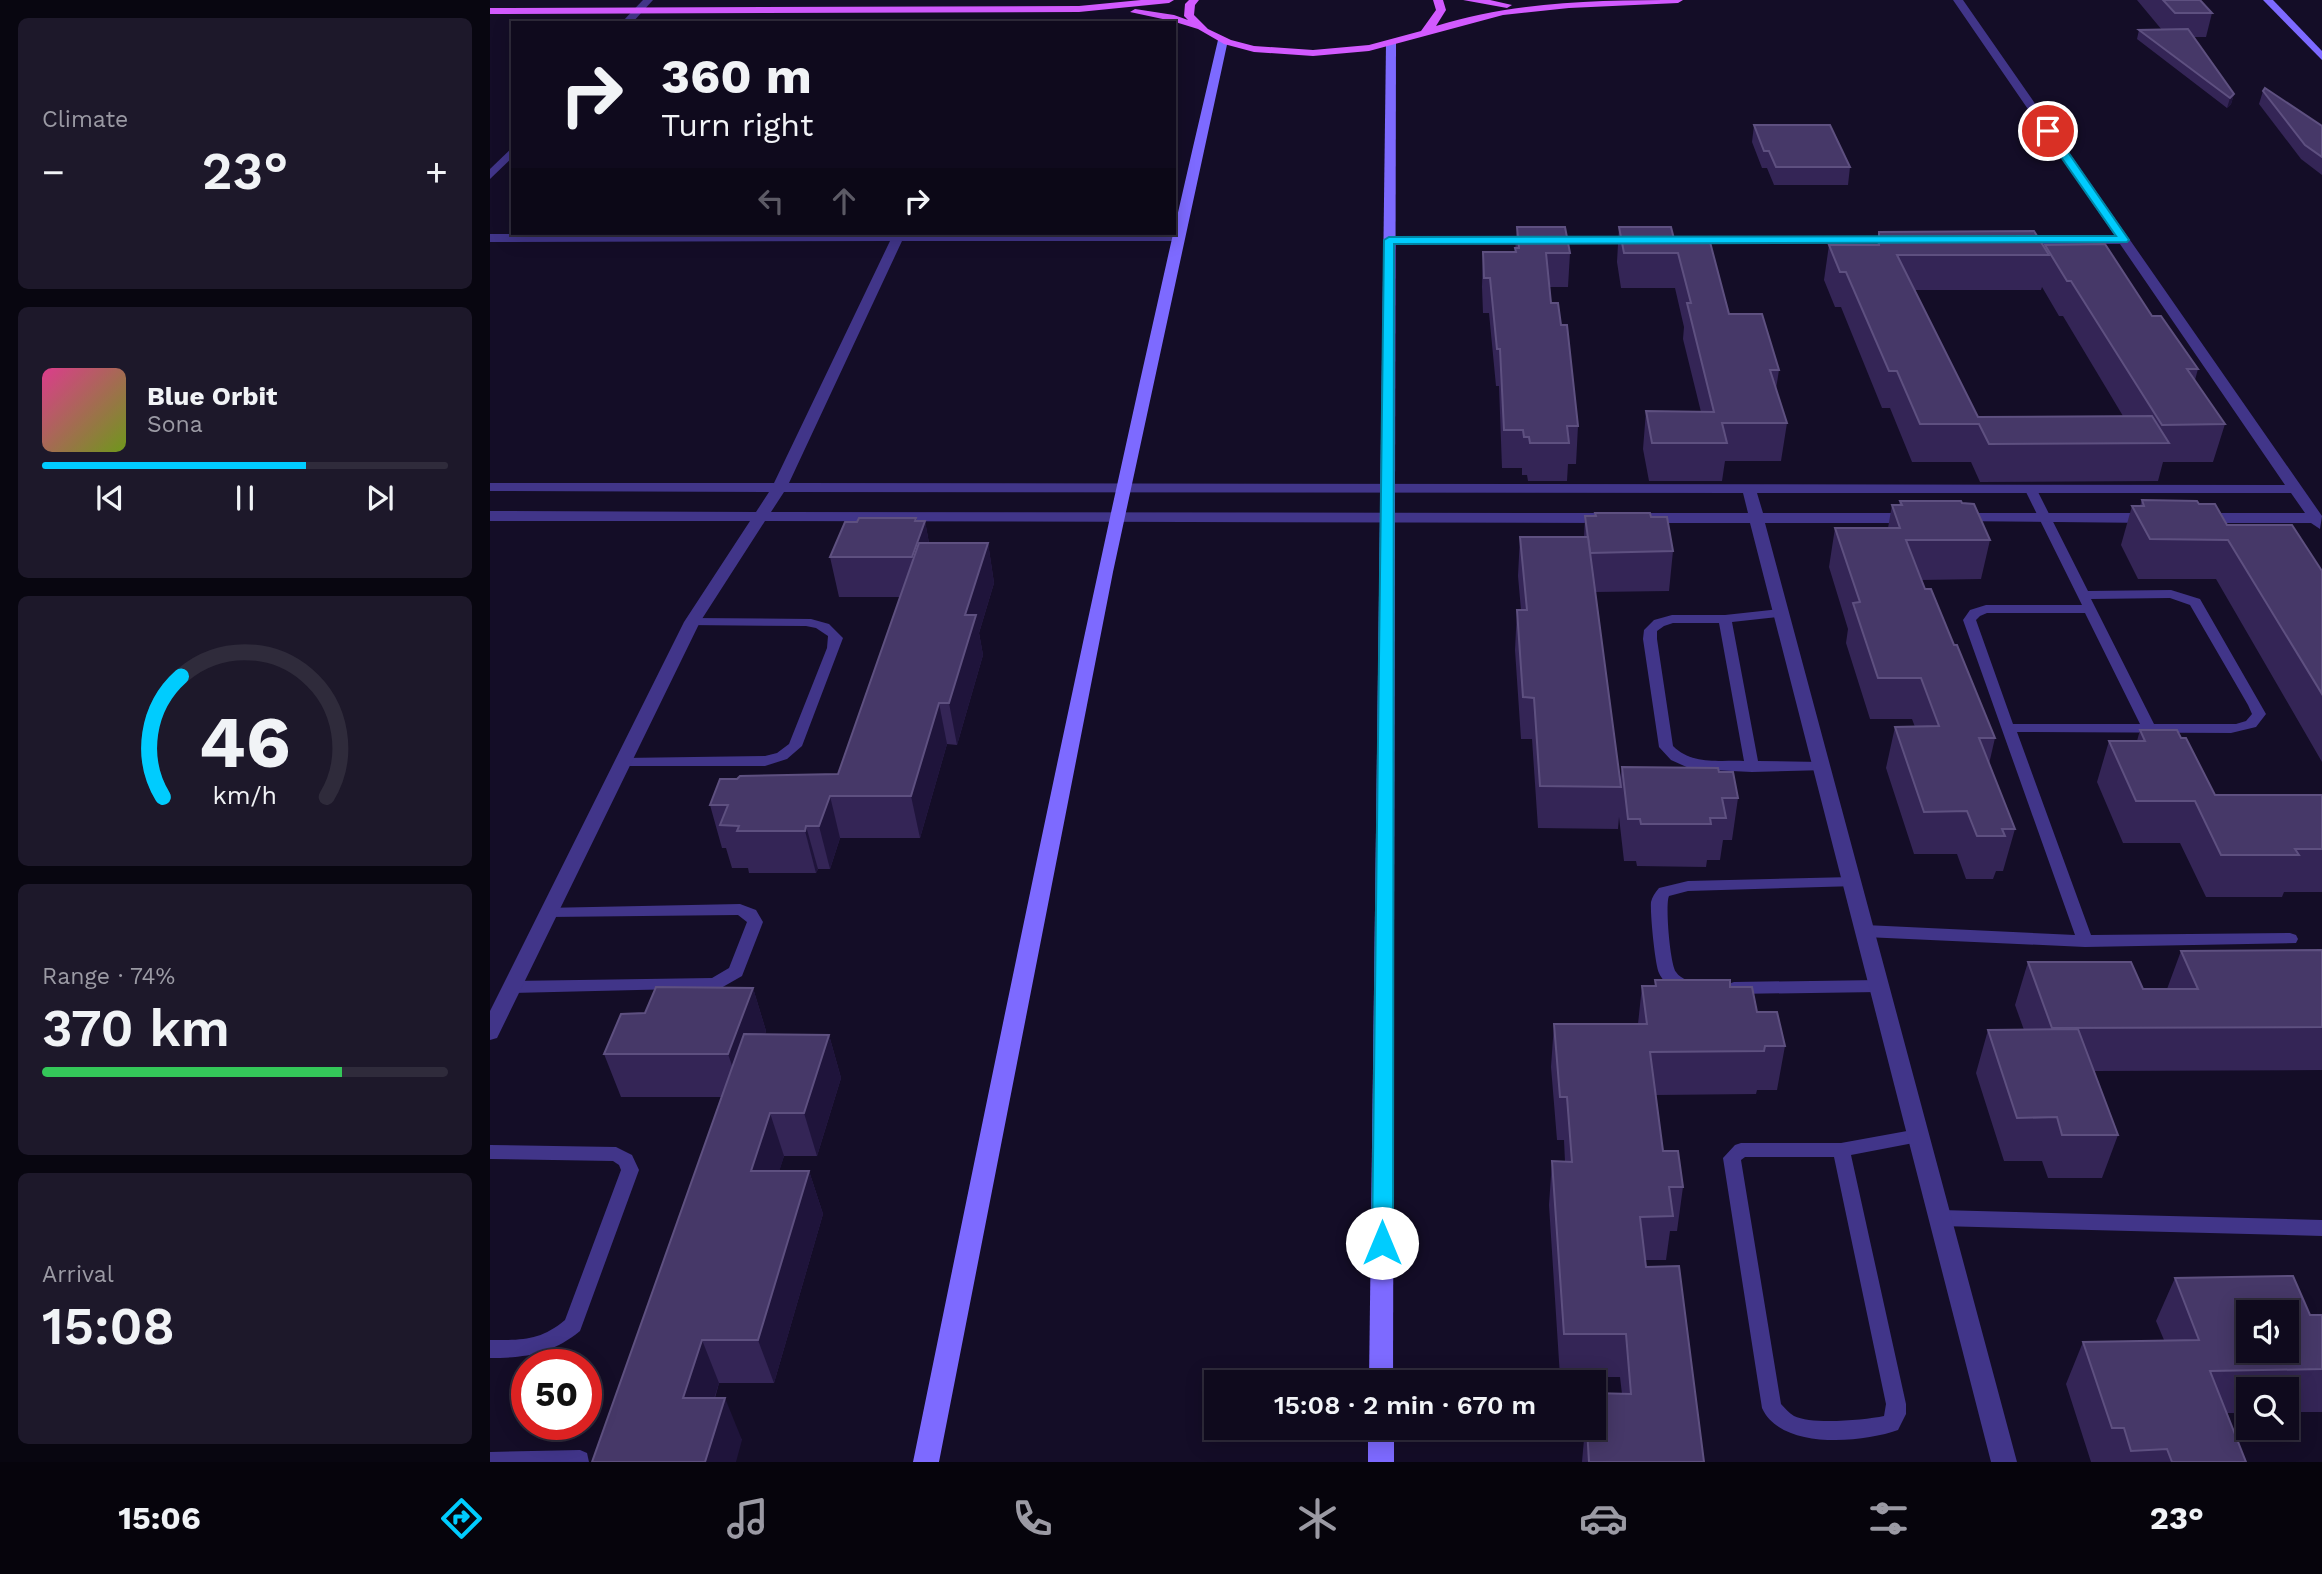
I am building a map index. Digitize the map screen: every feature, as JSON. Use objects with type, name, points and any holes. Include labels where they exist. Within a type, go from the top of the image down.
[{"type":"main road","points":[[1079,9],[1169,0]]},
{"type":"main road","points":[[1194,0],[1190,4],[1189,16],[1196,27]]},
{"type":"main road","points":[[1419,33],[1435,22],[1441,10],[1438,0]]},
{"type":"main road","points":[[1468,0],[1506,5],[1556,6],[1678,0]]},
{"type":"main road","points":[[2268,0],[2318,47],[2322,57]]},
{"type":"main road","points":[[490,11],[1079,9],[1152,13],[1196,27],[1223,40],[1274,51],[1304,52],[1355,50],[1391,43],[1481,15],[1556,6]]},
{"type":"main road","points":[[926,1462],[1116,516],[1223,40]]},
{"type":"main road","points":[[1381,1370],[1391,43]]},
{"type":"main road","points":[[1381,1440],[1381,1462]]},
{"type":"street","points":[[628,21],[648,0]]},
{"type":"street","points":[[1958,0],[2319,522]]},
{"type":"street","points":[[490,176],[511,152]]},
{"type":"street","points":[[490,1032],[692,622],[779,488],[898,237]]},
{"type":"street","points":[[490,238],[1177,237]]},
{"type":"street","points":[[1389,240],[1916,240]]},
{"type":"street","points":[[1999,240],[2124,240]]},
{"type":"street","points":[[490,487],[2296,489]]},
{"type":"street","points":[[1749,489],[2004,1462]]},
{"type":"street","points":[[490,516],[2173,518],[2319,522]]},
{"type":"lane","points":[[2031,490],[2149,727]]},
{"type":"lane","points":[[2007,728],[2245,728],[2255,723],[2259,714],[2195,602],[2171,594],[2083,595]]},
{"type":"lane","points":[[2085,941],[1969,620],[1975,613],[1986,609],[2090,609]]},
{"type":"lane","points":[[1782,613],[1725,619],[1672,620],[1659,623],[1651,631],[1666,747],[1676,757],[1691,764],[1822,767]]},
{"type":"lane","points":[[1725,619],[1752,767]]},
{"type":"lane","points":[[623,763],[765,761],[782,756],[795,746],[834,648],[836,638],[830,629],[809,623],[692,622]]},
{"type":"lane","points":[[1852,882],[1688,886],[1664,891],[1659,899],[1659,908],[1666,972],[1676,982],[1690,988],[1879,986]]},
{"type":"lane","points":[[512,987],[715,984],[736,972],[755,922],[750,914],[740,909],[549,912]]},
{"type":"lane","points":[[1865,931],[2085,941],[2290,939]]},
{"type":"lane","points":[[1842,1150],[1896,1404],[1896,1414],[1891,1423],[1881,1428],[1793,1426],[1772,1408],[1732,1158],[1735,1153],[1748,1149],[1842,1150],[1918,1136]]},
{"type":"lane","points":[[490,1152],[615,1154],[626,1160],[630,1170],[573,1325],[558,1339],[538,1348],[490,1349]]},
{"type":"lane","points":[[1940,1218],[2322,1228]]},
{"type":"lane","points":[[490,1462],[580,1461]]},
{"type":"building","points":[[2163,0],[2200,0],[2212,13],[2175,13]]},
{"type":"building","points":[[2188,29],[2234,94],[2230,98],[2139,30]]},
{"type":"building","points":[[2265,88],[2322,126],[2322,157],[2305,145],[2263,91]]},
{"type":"building","points":[[1754,125],[1830,125],[1850,167],[1776,167],[1769,151],[1764,151]]},
{"type":"building","points":[[1517,227],[1565,227],[1570,253],[1546,253],[1551,303],[1558,303],[1561,325],[1567,325],[1578,426],[1567,426],[1569,443],[1530,443],[1529,437],[1524,437],[1523,430],[1504,430],[1500,349],[1497,349],[1490,278],[1484,278],[1483,252],[1516,252],[1515,248],[1519,248]]},
{"type":"building","points":[[1619,227],[1671,227],[1675,243],[1710,242],[1729,314],[1762,314],[1779,370],[1770,370],[1787,423],[1722,423],[1727,443],[1652,443],[1646,411],[1714,412],[1687,303],[1691,303],[1678,253],[1624,253]]},
{"type":"building","points":[[2034,231],[2049,255],[1897,255],[1978,417],[2152,416],[2169,443],[1989,444],[1979,424],[1920,424],[1897,371],[1889,371],[1846,272],[1840,272],[1829,245],[1879,245],[1879,232]]},
{"type":"building","points":[[2105,244],[2152,316],[2161,316],[2198,369],[2187,369],[2225,424],[2162,425],[2071,281],[2067,281],[2045,245]]},
{"type":"building","points":[[2142,500],[2215,504],[2227,525],[2292,525],[2322,571],[2322,694],[2228,540],[2150,539],[2132,506],[2144,506]]},
{"type":"building","points":[[1900,501],[1961,501],[1974,504],[1990,540],[1906,540],[1925,589],[1931,589],[1954,645],[1957,645],[1995,738],[1979,738],[2015,829],[2002,829],[2005,836],[1977,836],[1967,811],[1924,812],[1895,727],[1939,726],[1921,678],[1878,678],[1853,603],[1860,602],[1835,528],[1900,528],[1892,505],[1902,505]]},
{"type":"building","points":[[1595,513],[1650,513],[1651,517],[1667,517],[1673,551],[1590,553],[1585,516],[1596,516]]},
{"type":"building","points":[[859,518],[916,518],[915,521],[925,521],[912,557],[830,557],[845,522],[857,522]]},
{"type":"building","points":[[1520,537],[1588,537],[1621,787],[1540,786],[1534,698],[1523,697],[1517,610],[1527,610]]},
{"type":"building","points":[[919,543],[988,543],[965,615],[976,615],[949,703],[939,703],[911,796],[830,796],[819,826],[806,826],[805,831],[737,831],[739,826],[720,825],[728,805],[710,805],[720,779],[737,779],[740,776],[838,774]]},
{"type":"building","points":[[2140,730],[2177,730],[2181,738],[2186,738],[2215,795],[2322,795],[2322,849],[2295,849],[2299,855],[2221,855],[2195,801],[2136,801],[2109,741],[2145,741]]},
{"type":"building","points":[[1622,767],[1718,768],[1719,772],[1733,772],[1738,798],[1722,798],[1726,818],[1710,818],[1711,824],[1641,824],[1640,819],[1628,819]]},
{"type":"building","points":[[2322,950],[2322,1027],[2052,1028],[2028,962],[2131,962],[2143,989],[2198,989],[2181,951]]},
{"type":"building","points":[[1655,980],[1730,980],[1730,987],[1752,987],[1757,1012],[1777,1012],[1785,1046],[1765,1046],[1764,1051],[1650,1052],[1663,1151],[1678,1151],[1683,1187],[1669,1187],[1673,1216],[1640,1217],[1646,1267],[1679,1266],[1704,1462],[1589,1462],[1588,1440],[1606,1440],[1606,1393],[1631,1394],[1626,1334],[1564,1334],[1552,1161],[1572,1162],[1567,1097],[1560,1097],[1554,1024],[1647,1024],[1642,986],[1656,986]]},
{"type":"building","points":[[656,987],[753,988],[728,1054],[604,1054],[621,1014],[645,1013]]},
{"type":"building","points":[[2078,1029],[2118,1135],[2062,1135],[2057,1117],[2017,1118],[1988,1030]]},
{"type":"building","points":[[744,1034],[829,1035],[804,1113],[770,1113],[751,1171],[809,1171],[758,1340],[702,1340],[683,1398],[725,1398],[705,1462],[592,1462]]},
{"type":"building","points":[[2293,1276],[2310,1315],[2322,1315],[2322,1369],[2210,1371],[2246,1462],[2172,1462],[2167,1449],[2131,1451],[2124,1428],[2112,1428],[2083,1342],[2199,1340],[2175,1278]]},
{"type":"route","points":[[1382,1243],[1389,240],[2124,240],[2048,131]]}]
